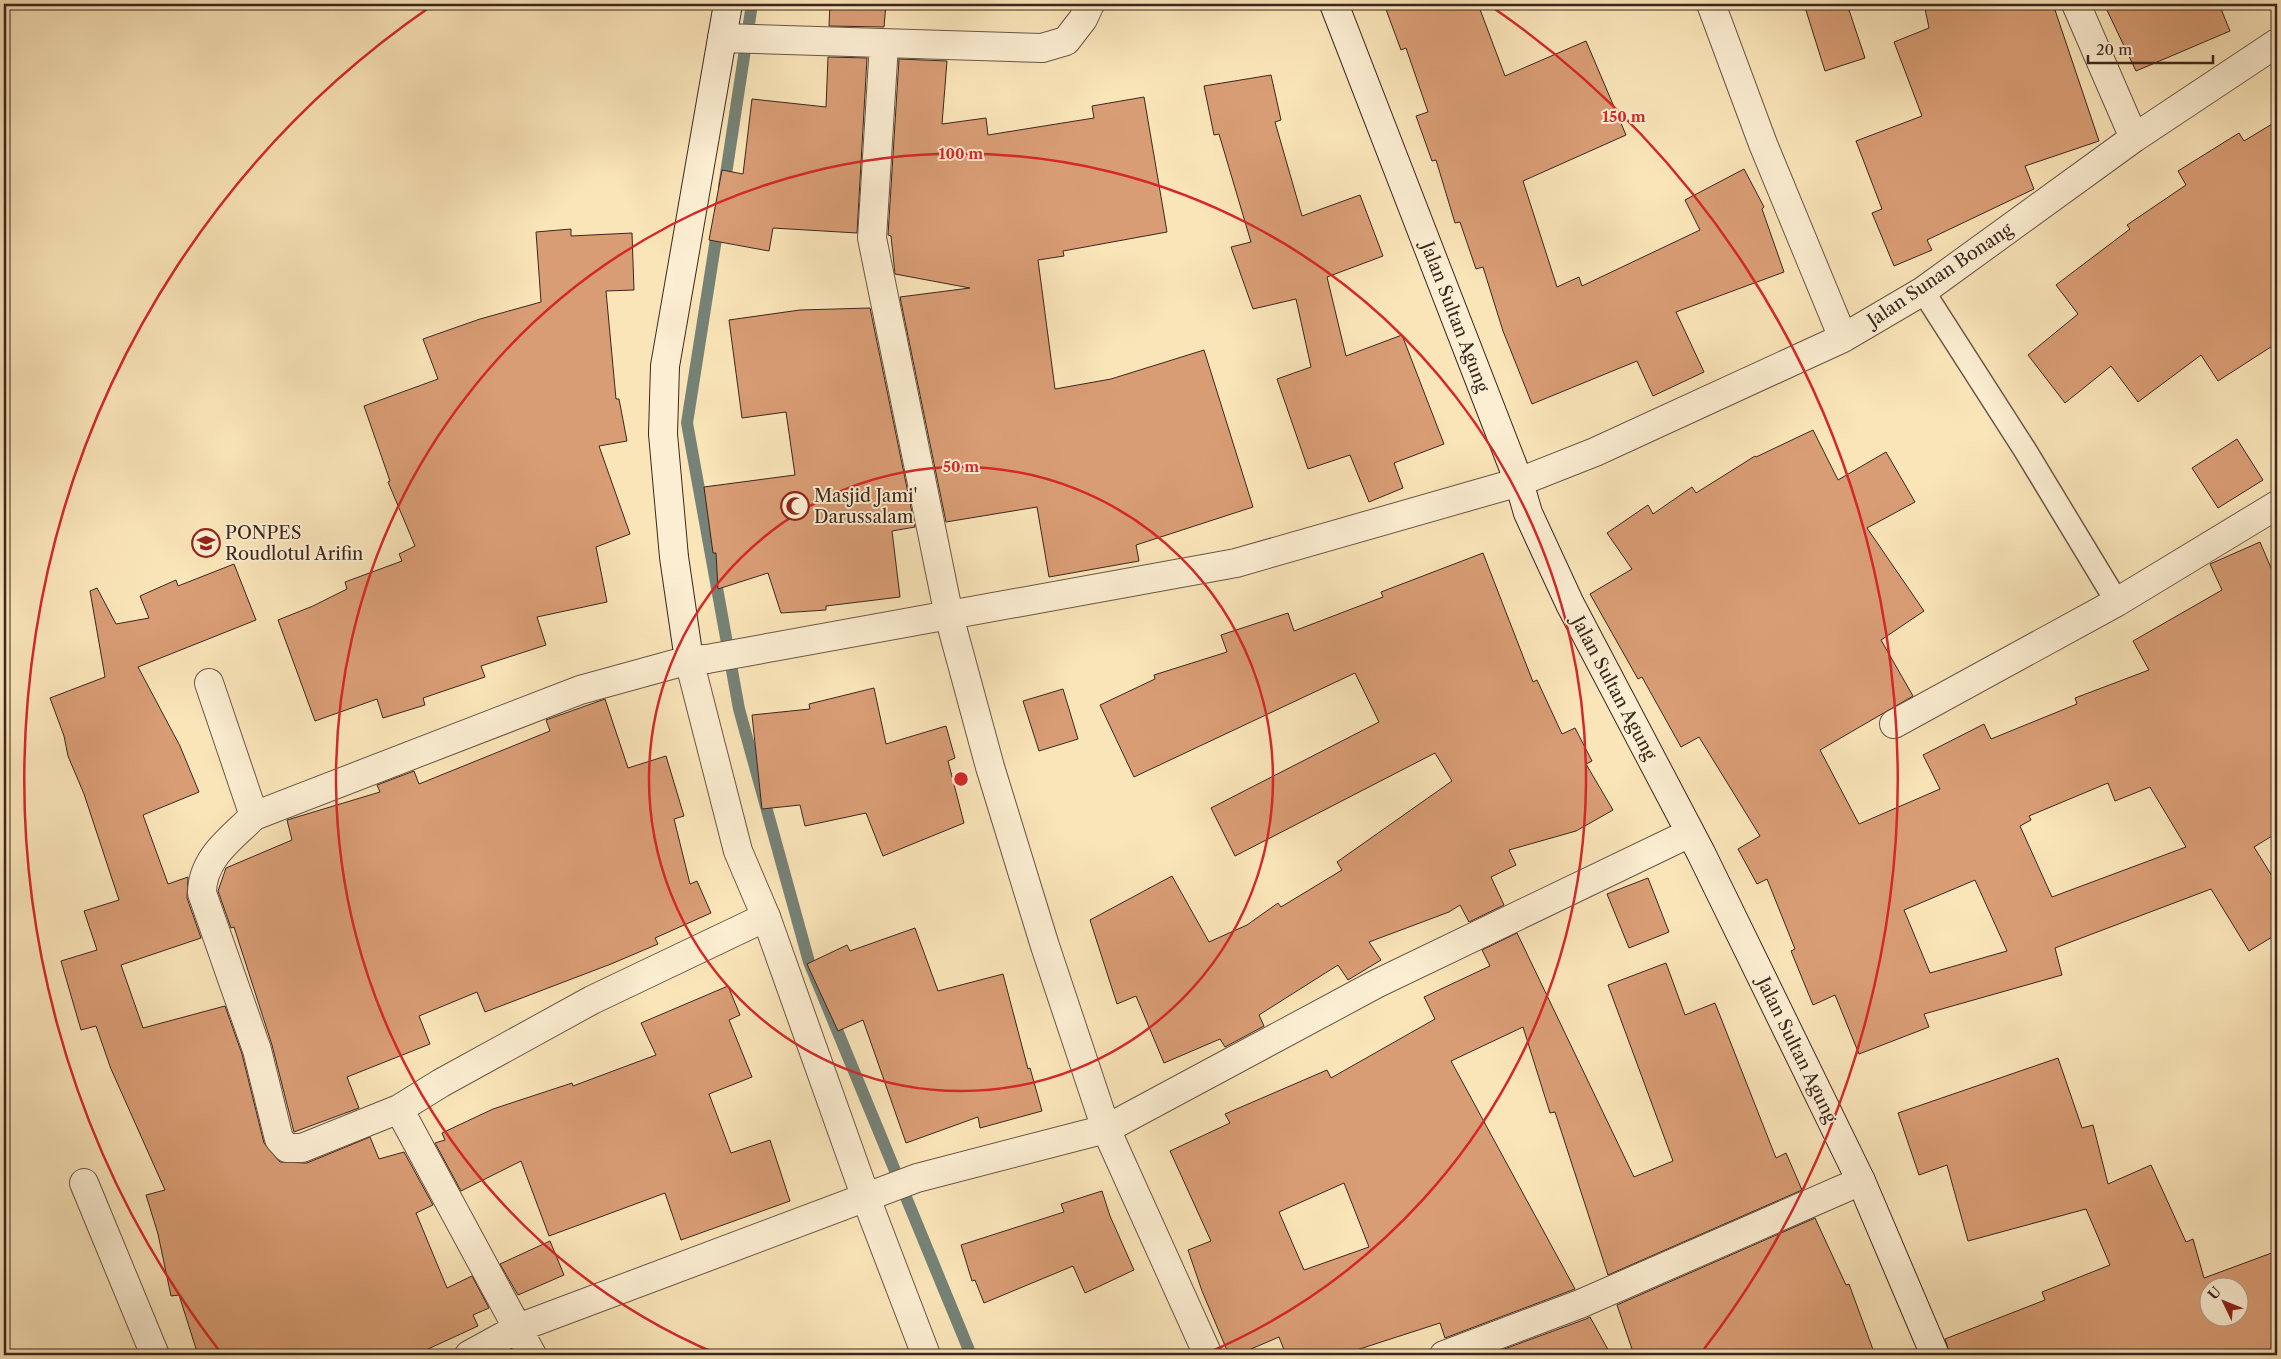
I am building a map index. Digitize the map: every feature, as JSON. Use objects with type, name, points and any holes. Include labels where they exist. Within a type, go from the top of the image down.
[{"type":"street","points":[[728,4],[665,366],[663,434],[674,557],[698,659],[738,851],[766,917],[874,1195],[926,1355]]},
{"type":"street","points":[[722,38],[1042,48],[1066,42],[1083,19],[1090,4]]},
{"type":"street","name":"Jalan Sultan Agung","points":[[1334,4],[1519,482],[1528,513],[1570,604],[1690,832],[1861,1181],[1935,1355]]},
{"type":"street","points":[[1711,4],[1763,144],[1843,338]]},
{"type":"street","points":[[2076,4],[2134,138]]},
{"type":"street","name":"Jalan Sunan Bonang","points":[[254,816],[580,690],[698,659],[742,654],[1236,563],[1519,482],[1595,452],[1843,338],[1923,291],[2134,138],[2277,43]]},
{"type":"street","points":[[884,44],[872,238],[949,616],[990,767],[1039,928],[1106,1129],[1208,1355]]},
{"type":"street","points":[[1894,724],[2117,602],[2277,505]]},
{"type":"street","points":[[209,682],[254,816],[213,857],[202,878],[202,893],[257,1050],[279,1139],[287,1148],[302,1148],[399,1109],[441,1082],[592,1000],[766,917]]},
{"type":"street","points":[[469,1355],[518,1328],[917,1178],[1106,1129],[1376,984],[1690,832]]},
{"type":"street","points":[[399,1109],[532,1355]]},
{"type":"street","points":[[1444,1355],[1580,1304],[1861,1181]]},
{"type":"street","points":[[84,1183],[155,1355]]},
{"type":"lane","points":[[1923,291],[2025,450],[2117,602]]},
{"type":"building","points":[[830,4],[886,4],[884,27],[829,26]]},
{"type":"building","points":[[1384,4],[1478,4],[1505,76],[1586,41],[1626,135],[1523,181],[1557,287],[1579,277],[1582,286],[1700,230],[1685,200],[1744,169],[1764,207],[1762,209],[1784,272],[1676,312],[1704,372],[1653,396],[1637,361],[1532,404],[1503,331],[1483,267],[1476,269],[1460,222],[1455,223],[1436,160],[1432,161],[1416,116],[1428,112],[1406,48],[1401,50]]},
{"type":"building","points":[[1804,4],[1847,4],[1865,58],[1825,71]]},
{"type":"building","points":[[1924,4],[2053,4],[2099,141],[2025,166],[2034,189],[1927,240],[1932,250],[1894,266],[1872,213],[1882,209],[1856,141],[1922,116],[1894,42],[1929,28]]},
{"type":"building","points":[[2104,4],[2219,4],[2230,31],[2136,71]]},
{"type":"building","points":[[828,57],[867,58],[857,233],[773,228],[769,251],[709,240],[722,170],[743,174],[752,99],[826,107]]},
{"type":"building","points":[[899,59],[947,61],[942,124],[986,118],[988,135],[1094,118],[1092,106],[1144,97],[1167,232],[1063,251],[1064,256],[1038,260],[1055,389],[1111,379],[1204,350],[1253,507],[1136,545],[1139,561],[1049,577],[1037,507],[946,522],[900,297],[970,288],[895,274],[891,236],[888,235]]},
{"type":"building","points":[[1271,75],[1281,120],[1275,122],[1302,216],[1360,195],[1383,256],[1327,277],[1346,356],[1402,335],[1444,444],[1394,463],[1403,488],[1369,502],[1350,455],[1308,469],[1277,379],[1311,367],[1296,299],[1253,309],[1231,247],[1251,242],[1219,134],[1214,135],[1204,86]]},
{"type":"building","points":[[2277,121],[2277,343],[2218,381],[2201,355],[2138,402],[2111,366],[2065,403],[2028,355],[2078,314],[2056,285],[2130,229],[2127,225],[2186,185],[2178,171],[2239,133],[2244,141]]},
{"type":"building","points":[[571,229],[571,236],[632,233],[634,290],[606,291],[616,399],[619,399],[627,441],[599,446],[630,534],[596,547],[607,602],[537,617],[546,645],[481,666],[485,677],[423,698],[425,705],[383,718],[377,699],[315,721],[278,620],[313,606],[347,589],[345,582],[402,561],[399,554],[415,546],[388,482],[390,481],[364,406],[438,379],[423,339],[480,319],[541,302],[536,232]]},
{"type":"building","points":[[870,308],[915,527],[892,531],[900,597],[826,606],[826,610],[781,613],[768,573],[718,589],[716,553],[713,553],[704,487],[795,475],[786,412],[742,418],[729,320],[800,310]]},
{"type":"building","points":[[1813,430],[1838,480],[1886,452],[1915,502],[1867,528],[1924,611],[1881,640],[1913,696],[1820,750],[1859,824],[1940,789],[1923,755],[1984,724],[1991,739],[2077,704],[2075,698],[2149,670],[2133,641],[2222,590],[2210,564],[2260,542],[2277,582],[2277,833],[2254,847],[2277,884],[2277,934],[2249,951],[2211,889],[2055,948],[2062,975],[1924,1014],[1929,1027],[1859,1054],[1835,995],[1813,1005],[1791,951],[1795,949],[1767,879],[1757,884],[1738,849],[1760,836],[1699,737],[1681,747],[1642,677],[1638,679],[1590,594],[1632,569],[1607,533],[1648,505],[1653,514],[1692,487],[1696,493],[1756,457]],"holes":[[[2108,783],[2115,801],[2150,787],[2186,847],[2052,897],[2020,826],[2031,820],[2029,816]],[[1975,880],[2007,951],[1930,973],[1904,910]]]},
{"type":"building","points":[[2237,439],[2263,480],[2218,508],[2192,468]]},
{"type":"building","points":[[1483,553],[1533,682],[1537,680],[1562,734],[1575,728],[1592,761],[1586,764],[1613,810],[1576,831],[1509,850],[1516,865],[1491,877],[1504,905],[1469,922],[1460,905],[1449,912],[1369,942],[1381,960],[1348,980],[1338,965],[1259,1015],[1264,1026],[1225,1047],[1220,1039],[1164,1063],[1136,996],[1117,1004],[1090,920],[1172,876],[1209,942],[1247,925],[1278,903],[1281,907],[1342,870],[1337,862],[1452,781],[1435,753],[1235,856],[1211,808],[1379,722],[1355,673],[1134,777],[1100,705],[1155,679],[1154,675],[1227,652],[1221,635],[1288,613],[1294,631],[1383,597],[1381,592]]},
{"type":"building","points":[[234,564],[256,620],[138,667],[180,746],[199,792],[143,815],[168,884],[188,877],[187,898],[201,938],[121,965],[143,1028],[225,1006],[242,1054],[264,1143],[280,1162],[307,1163],[370,1137],[379,1159],[404,1152],[433,1205],[416,1213],[447,1288],[472,1276],[489,1308],[473,1315],[478,1326],[415,1355],[198,1355],[179,1295],[171,1296],[158,1234],[146,1195],[165,1190],[111,1069],[96,1026],[81,1030],[61,961],[97,950],[84,911],[119,900],[84,794],[68,756],[64,736],[50,698],[105,677],[90,591],[97,588],[116,624],[149,618],[140,596],[176,580],[178,586]]},
{"type":"building","points":[[874,688],[886,744],[946,726],[955,758],[948,761],[964,823],[883,856],[866,813],[805,826],[800,805],[762,809],[752,715],[810,709],[809,704]]},
{"type":"building","points":[[1063,689],[1078,739],[1039,751],[1023,701]]},
{"type":"building","points":[[605,699],[628,768],[666,756],[684,816],[674,819],[690,884],[697,881],[711,913],[655,938],[658,944],[485,1012],[477,992],[419,1016],[430,1044],[347,1077],[359,1108],[294,1132],[272,1045],[234,927],[231,928],[218,891],[226,868],[292,840],[287,820],[380,792],[377,785],[414,771],[419,784],[550,731],[546,720]]},
{"type":"building","points":[[1648,878],[1669,932],[1629,948],[1607,894]]},
{"type":"building","points":[[915,928],[938,991],[1003,974],[1028,1069],[1030,1068],[1042,1111],[980,1128],[978,1117],[906,1143],[863,1020],[838,1031],[807,964],[847,945],[850,951]]},
{"type":"building","points":[[1517,933],[1634,1177],[1673,1161],[1608,985],[1666,963],[1685,1015],[1715,1003],[1776,1158],[1786,1153],[1802,1190],[1608,1275],[1555,1112],[1550,1113],[1523,1027],[1451,1061],[1575,1289],[1445,1338],[1440,1323],[1341,1355],[1286,1355],[1279,1337],[1237,1355],[1229,1355],[1202,1291],[1188,1250],[1211,1241],[1170,1151],[1230,1123],[1225,1114],[1327,1070],[1331,1078],[1435,1019],[1424,997],[1490,966],[1482,950]],"holes":[[[1344,1183],[1369,1247],[1304,1270],[1279,1212]]]},
{"type":"building","points":[[728,986],[740,1015],[729,1020],[752,1077],[709,1094],[731,1153],[770,1140],[790,1201],[681,1240],[665,1193],[549,1236],[521,1161],[461,1191],[435,1143],[445,1140],[442,1133],[493,1109],[572,1083],[573,1086],[656,1055],[641,1023]]},
{"type":"building","points":[[2058,1058],[2082,1128],[2093,1125],[2108,1184],[2151,1165],[2186,1242],[2193,1239],[2203,1276],[2198,1276],[2198,1326],[2248,1326],[2248,1276],[2209,1276],[2277,1251],[2277,1355],[1950,1355],[1945,1339],[2045,1300],[2042,1292],[2110,1265],[2086,1209],[1968,1241],[1947,1165],[1919,1175],[1898,1113]]},
{"type":"building","points":[[1102,1191],[1110,1216],[1134,1270],[1085,1293],[1073,1266],[984,1303],[975,1280],[972,1281],[961,1245],[1064,1212],[1061,1204]]},
{"type":"building","points":[[1815,1218],[1846,1285],[1849,1284],[1875,1355],[1634,1355],[1617,1305]]},
{"type":"building","points":[[550,1241],[564,1275],[518,1295],[500,1264]]},
{"type":"building","points":[[1590,1317],[1611,1355],[1488,1355],[1586,1319]]},
{"type":"waterway","points":[[724,187],[752,4]]},
{"type":"waterway","points":[[718,226],[687,423],[739,709],[809,962],[971,1355]]},
{"type":"place","name":"Masjid Jami' Darussalam","points":[[795,506]]},
{"type":"place","name":"PONPES Roudlotul Arifin","points":[[206,543]]}]
